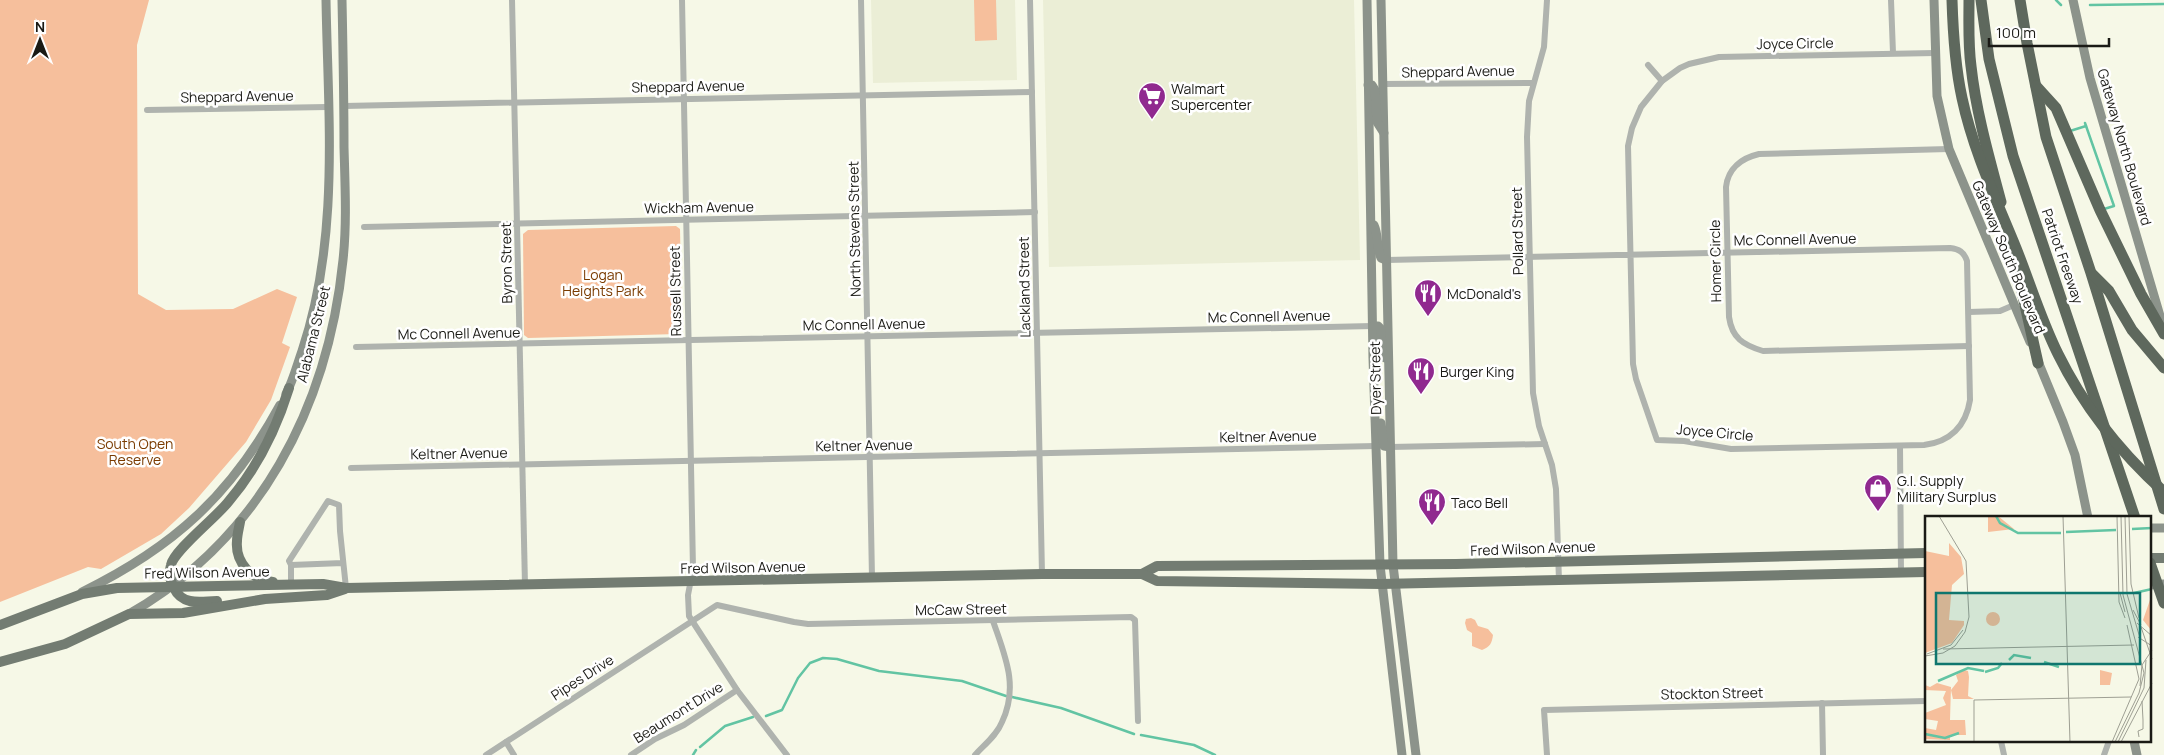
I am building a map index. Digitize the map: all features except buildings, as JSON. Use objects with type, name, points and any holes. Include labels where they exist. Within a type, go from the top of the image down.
[{"type":"highway","points":[[1952,0],[1957,68],[1969,127],[2057,353],[2094,416],[2122,450],[2164,492]]},
{"type":"highway","points":[[1969,0],[1970,50],[1974,88],[1982,129],[2005,218],[2038,363]]},
{"type":"highway","name":"Patriot Freeway","points":[[1981,0],[1989,59],[2013,156],[2134,514]]},
{"type":"highway","name":"Patriot Freeway","points":[[2020,0],[2046,136],[2164,508]]},
{"type":"highway","points":[[2036,86],[2056,108],[2100,210],[2141,294],[2164,334]]},
{"type":"highway","points":[[2091,273],[2110,291],[2132,330],[2164,368]]},
{"type":"highway","points":[[2152,569],[2164,604]]},
{"type":"main road","name":"Alabama Street","points":[[0,625],[69,598],[108,579],[152,552],[199,515],[214,500],[250,456],[289,388],[310,326],[322,269],[328,216],[326,0]]},
{"type":"main road","name":"Alabama Street","points":[[0,662],[65,644],[129,614],[173,586],[200,564],[240,522],[274,474],[304,418],[320,373],[334,319],[343,260],[346,212],[342,0]]},
{"type":"main road","name":"Dyer Street","points":[[1367,0],[1380,566],[1402,755]]},
{"type":"main road","name":"Dyer Street","points":[[1381,0],[1393,565],[1416,755]]},
{"type":"main road","name":"Gateway South Boulevard","points":[[1934,0],[1937,96],[1949,149],[2075,455],[2088,516]]},
{"type":"main road","name":"Gateway North Boulevard","points":[[2073,0],[2090,78],[2164,328]]},
{"type":"main road","points":[[1368,85],[1372,85],[1375,90],[1377,122],[1384,134]]},
{"type":"main road","points":[[1371,221],[1376,227],[1380,258],[1386,260]]},
{"type":"main road","points":[[1373,326],[1378,326],[1381,329],[1382,349],[1384,358],[1388,362]]},
{"type":"main road","points":[[265,599],[189,601],[180,596],[173,586],[170,571],[173,557],[178,551],[214,519],[244,483],[274,431],[289,388]]},
{"type":"main road","points":[[1376,414],[1380,421],[1382,442],[1384,446],[1390,447]]},
{"type":"main road","points":[[240,522],[236,542],[242,564],[251,574],[266,581],[291,585]]},
{"type":"main road","name":"Fred Wilson Avenue","points":[[1142,574],[1157,566],[1380,566],[1558,560],[1925,553]]},
{"type":"main road","name":"Fred Wilson Avenue","points":[[69,598],[118,588],[173,586],[323,584],[346,588],[1042,574],[1142,574],[1157,581],[1394,584],[1925,572]]},
{"type":"main road","name":"Fred Wilson Avenue","points":[[129,614],[183,613],[265,599],[327,595],[346,588]]},
{"type":"main road","points":[[2134,742],[2137,755]]},
{"type":"street","name":"Byron Street","points":[[512,0],[525,584]]},
{"type":"street","name":"Russell Street","points":[[682,0],[693,568],[688,595],[689,616],[692,620]]},
{"type":"street","name":"North Stevens Street","points":[[861,0],[869,337],[872,578]]},
{"type":"street","name":"Lackland Street","points":[[1030,0],[1042,574]]},
{"type":"street","name":"Pollard Street","points":[[1547,0],[1544,47],[1533,83],[1527,117],[1533,393],[1537,418],[1552,465],[1556,489],[1559,580]]},
{"type":"street","points":[[1891,0],[1893,54]]},
{"type":"street","name":"Joyce Circle","points":[[1935,53],[1720,58],[1689,64],[1680,68],[1662,81],[1641,107],[1632,128],[1628,146],[1633,364],[1636,379],[1644,397],[1657,440],[1684,441],[1731,449],[1934,444],[1952,435],[1963,423],[1970,400],[1967,261],[1963,253]]},
{"type":"street","points":[[1648,65],[1662,81]]},
{"type":"street","name":"Sheppard Avenue","points":[[1383,84],[1533,83]]},
{"type":"street","name":"Sheppard Avenue","points":[[344,106],[1032,92]]},
{"type":"street","name":"Sheppard Avenue","points":[[147,110],[327,107]]},
{"type":"street","name":"Homer Circle","points":[[1949,149],[1775,153],[1747,157],[1737,164],[1727,181],[1727,253],[1730,324],[1734,335],[1748,347],[1770,351],[1969,346]]},
{"type":"street","name":"Wickham Avenue","points":[[364,226],[1035,212]]},
{"type":"street","name":"Mc Connell Avenue","points":[[1386,260],[1950,248],[1963,253]]},
{"type":"street","points":[[1969,312],[2000,311],[2014,304]]},
{"type":"street","name":"Mc Connell Avenue","points":[[356,347],[1373,326]]},
{"type":"street","points":[[1390,447],[1544,444]]},
{"type":"street","name":"Keltner Avenue","points":[[352,468],[1376,446]]},
{"type":"street","points":[[1900,446],[1901,573]]},
{"type":"street","points":[[291,585],[291,565],[289,561],[291,556],[328,502],[338,503],[339,505],[346,588]]},
{"type":"street","points":[[291,565],[343,563]]},
{"type":"street","name":"McCaw Street","points":[[692,620],[717,605],[800,624],[1133,618],[1135,620],[1138,721]]},
{"type":"street","points":[[692,620],[737,690],[787,755]]},
{"type":"street","name":"Pipes Drive","points":[[486,755],[692,620]]},
{"type":"street","points":[[975,755],[1002,723],[1011,686],[1009,671],[993,621]]},
{"type":"street","name":"Beaumont Drive","points":[[631,755],[684,725],[737,690]]},
{"type":"street","name":"Stockton Street","points":[[1547,755],[1544,710],[1925,701]]},
{"type":"street","points":[[1822,703],[1823,755]]},
{"type":"street","points":[[506,742],[514,755]]},
{"type":"street","points":[[2001,742],[2004,755]]},
{"type":"street","points":[[2104,755],[2109,742]]},
{"type":"shaded area","points":[[871,0],[1015,0],[1017,80],[873,83]]},
{"type":"shaded area","points":[[1043,0],[1354,0],[1360,260],[1049,267]]},
{"type":"green space","name":"South Open Reserve","points":[[0,0],[149,0],[137,45],[138,294],[166,310],[233,309],[277,289],[297,297],[282,343],[290,347],[271,400],[246,442],[189,508],[161,534],[101,569],[88,567],[0,602]]},
{"type":"green space","points":[[974,0],[996,0],[997,40],[975,41]]},
{"type":"green space","name":"Logan Heights Park","points":[[676,226],[680,229],[682,330],[678,334],[528,338],[524,335],[523,234],[528,230]]},
{"type":"green space","points":[[1471,618],[1475,620],[1478,626],[1488,629],[1493,635],[1487,648],[1482,650],[1472,646],[1472,633],[1467,630],[1465,623],[1466,619]]},
{"type":"waterway","points":[[2056,0],[2061,5]]},
{"type":"waterway","points":[[2090,5],[2164,4]]},
{"type":"waterway","points":[[2085,123],[2114,206],[2104,209]]},
{"type":"waterway","points":[[2070,131],[2086,126]]},
{"type":"waterway","points":[[766,716],[782,710],[798,678],[810,663],[823,658],[837,659],[879,671],[962,681],[1006,696]]},
{"type":"waterway","points":[[1012,697],[1061,708],[1134,734]]},
{"type":"waterway","points":[[700,747],[725,726],[753,717]]},
{"type":"waterway","points":[[1141,735],[1194,745],[1215,755]]},
{"type":"waterway","points":[[693,755],[696,750]]},
{"type":"place","name":"Walmart Supercenter","points":[[1152,120]]},
{"type":"place","name":"McDonald's","points":[[1428,317]]},
{"type":"place","name":"Burger King","points":[[1421,395]]},
{"type":"place","name":"G.I. Supply Military Surplus","points":[[1878,512]]},
{"type":"place","name":"Taco Bell","points":[[1432,526]]}]
